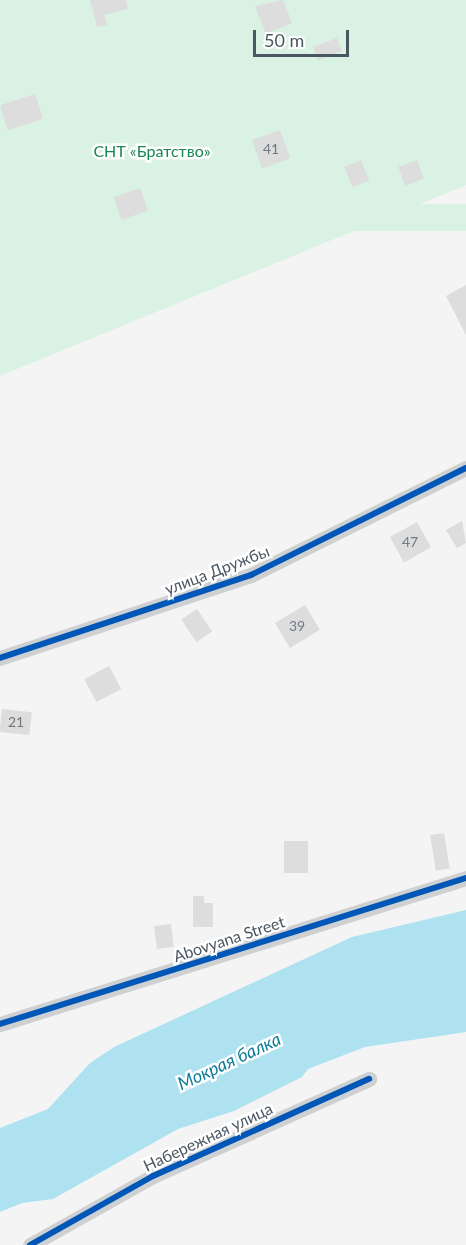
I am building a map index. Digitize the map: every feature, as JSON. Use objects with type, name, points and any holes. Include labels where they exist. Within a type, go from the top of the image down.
[{"type":"street","name":"улица Дружбы","points":[[0,658],[250,575],[466,468]]},
{"type":"street","name":"Abovyana Street","points":[[0,1024],[466,878]]},
{"type":"street","name":"Набережная улица","points":[[30,1245],[153,1176],[369,1079]]},
{"type":"green space","name":"СНТ «Братство»","points":[[0,0],[466,0],[466,185],[0,376]]},
{"type":"green space","points":[[0,204],[466,204],[466,231],[0,231]]},
{"type":"water","name":"Мокрая балка","points":[[466,910],[466,1032],[365,1047],[308,1069],[302,1077],[234,1111],[178,1129],[53,1199],[22,1203],[0,1212],[0,1128],[48,1109],[90,1063],[114,1047],[352,937]]},
{"type":"building","points":[[90,0],[126,0],[128,9],[104,15],[107,25],[97,27]]},
{"type":"building","points":[[283,0],[292,23],[266,34],[255,6]]},
{"type":"building","points":[[337,38],[342,51],[318,60],[313,47]]},
{"type":"building","points":[[35,94],[43,119],[8,130],[0,105]]},
{"type":"building","points":[[280,130],[290,158],[262,168],[252,140]]},
{"type":"building","points":[[361,160],[369,180],[353,187],[344,167]]},
{"type":"building","points":[[417,160],[424,179],[405,186],[398,167]]},
{"type":"building","points":[[140,188],[148,211],[121,220],[114,197]]},
{"type":"building","points":[[466,285],[466,335],[446,296]]},
{"type":"building","points":[[462,521],[466,543],[457,548],[446,530]]},
{"type":"building","points":[[417,522],[431,547],[404,562],[390,537]]},
{"type":"building","points":[[305,605],[320,630],[290,648],[275,623]]},
{"type":"building","points":[[197,609],[212,631],[196,642],[181,620]]},
{"type":"building","points":[[109,666],[121,689],[96,702],[84,679]]},
{"type":"building","points":[[2,709],[32,712],[29,735],[0,732]]},
{"type":"building","points":[[444,833],[450,869],[436,871],[430,835]]},
{"type":"building","points":[[284,841],[308,841],[308,873],[284,873]]},
{"type":"building","points":[[193,896],[204,896],[204,903],[213,903],[213,927],[193,927]]},
{"type":"building","points":[[171,924],[174,947],[157,949],[154,926]]},
{"type":"cycle path","points":[[0,658],[251,575],[466,468]]},
{"type":"cycle path","points":[[0,1024],[466,878]]},
{"type":"cycle path","points":[[30,1245],[153,1176],[369,1079]]}]
